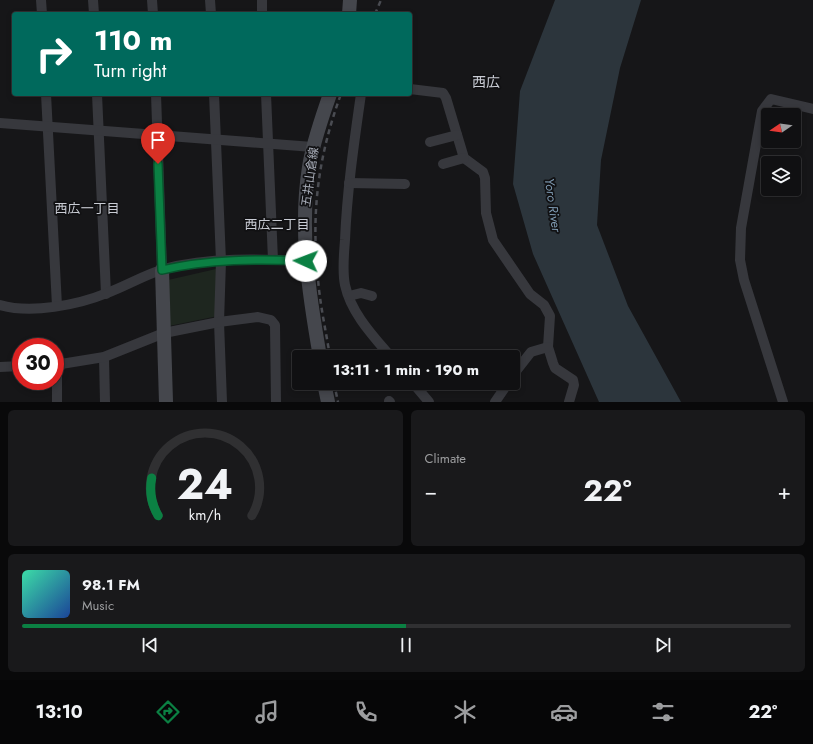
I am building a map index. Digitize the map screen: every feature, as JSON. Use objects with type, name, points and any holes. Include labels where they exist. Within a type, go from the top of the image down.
[{"type":"main road","points":[[349,12],[350,0]]},
{"type":"main road","name":"五井山倉線","points":[[319,350],[309,293],[306,261],[305,211],[309,168],[313,147],[329,96]]},
{"type":"main road","points":[[162,270],[166,402]]},
{"type":"main road","points":[[325,390],[328,402]]},
{"type":"street","points":[[41,0],[42,12]]},
{"type":"street","points":[[93,0],[94,12]]},
{"type":"street","points":[[152,0],[153,12]]},
{"type":"street","points":[[210,0],[211,12]]},
{"type":"street","points":[[262,0],[262,12]]},
{"type":"street","points":[[412,89],[443,93],[446,98],[464,158],[483,172],[485,178],[486,213],[493,240],[530,294],[544,305],[550,316],[548,347],[555,368],[573,380],[574,385],[569,402]]},
{"type":"street","points":[[46,96],[57,306]]},
{"type":"street","points":[[97,96],[106,294]]},
{"type":"street","points":[[156,96],[162,270]]},
{"type":"street","points":[[214,96],[221,261],[219,322],[222,402]]},
{"type":"street","points":[[266,96],[274,260]]},
{"type":"street","points":[[361,96],[349,183],[344,265],[345,285],[360,318],[370,334],[384,350]]},
{"type":"street","points":[[783,402],[744,280],[739,248],[762,111],[771,99],[813,109]]},
{"type":"street","points":[[0,123],[157,134],[268,145],[313,147]]},
{"type":"street","points":[[430,142],[457,135]]},
{"type":"street","points":[[442,164],[464,158]]},
{"type":"street","points":[[349,183],[405,184]]},
{"type":"street","points":[[0,305],[10,308],[37,308],[79,302],[106,294],[162,270],[192,263],[274,260],[306,261]]},
{"type":"street","points":[[349,296],[361,293],[372,296]]},
{"type":"street","points":[[64,364],[104,357],[164,333],[219,322],[258,317],[271,320],[275,325],[276,402]]},
{"type":"street","points":[[520,366],[531,352],[548,347]]},
{"type":"street","points":[[104,357],[105,402]]},
{"type":"street","points":[[0,367],[12,366]]},
{"type":"street","points":[[57,390],[57,402]]},
{"type":"street","points":[[419,390],[430,402]]},
{"type":"street","points":[[495,402],[503,390]]},
{"type":"shaded area","points":[[216,269],[218,316],[169,326],[168,280]]},
{"type":"water","name":"Yoro River","points":[[555,0],[641,0],[620,68],[601,160],[597,225],[628,306],[681,402],[599,402],[533,254],[513,184],[520,91]]},
{"type":"railway","points":[[376,12],[381,0]]},
{"type":"railway","points":[[329,350],[318,279],[315,231],[316,208],[322,163],[333,117],[340,96]]},
{"type":"railway","points":[[335,390],[338,402]]},
{"type":"district","name":"西広","points":[[486,82]]},
{"type":"district","name":"西広一丁目","points":[[87,208]]},
{"type":"district","name":"西広二丁目","points":[[277,224]]},
{"type":"route","points":[[158,164],[162,270],[192,263],[221,261],[306,261]]}]
